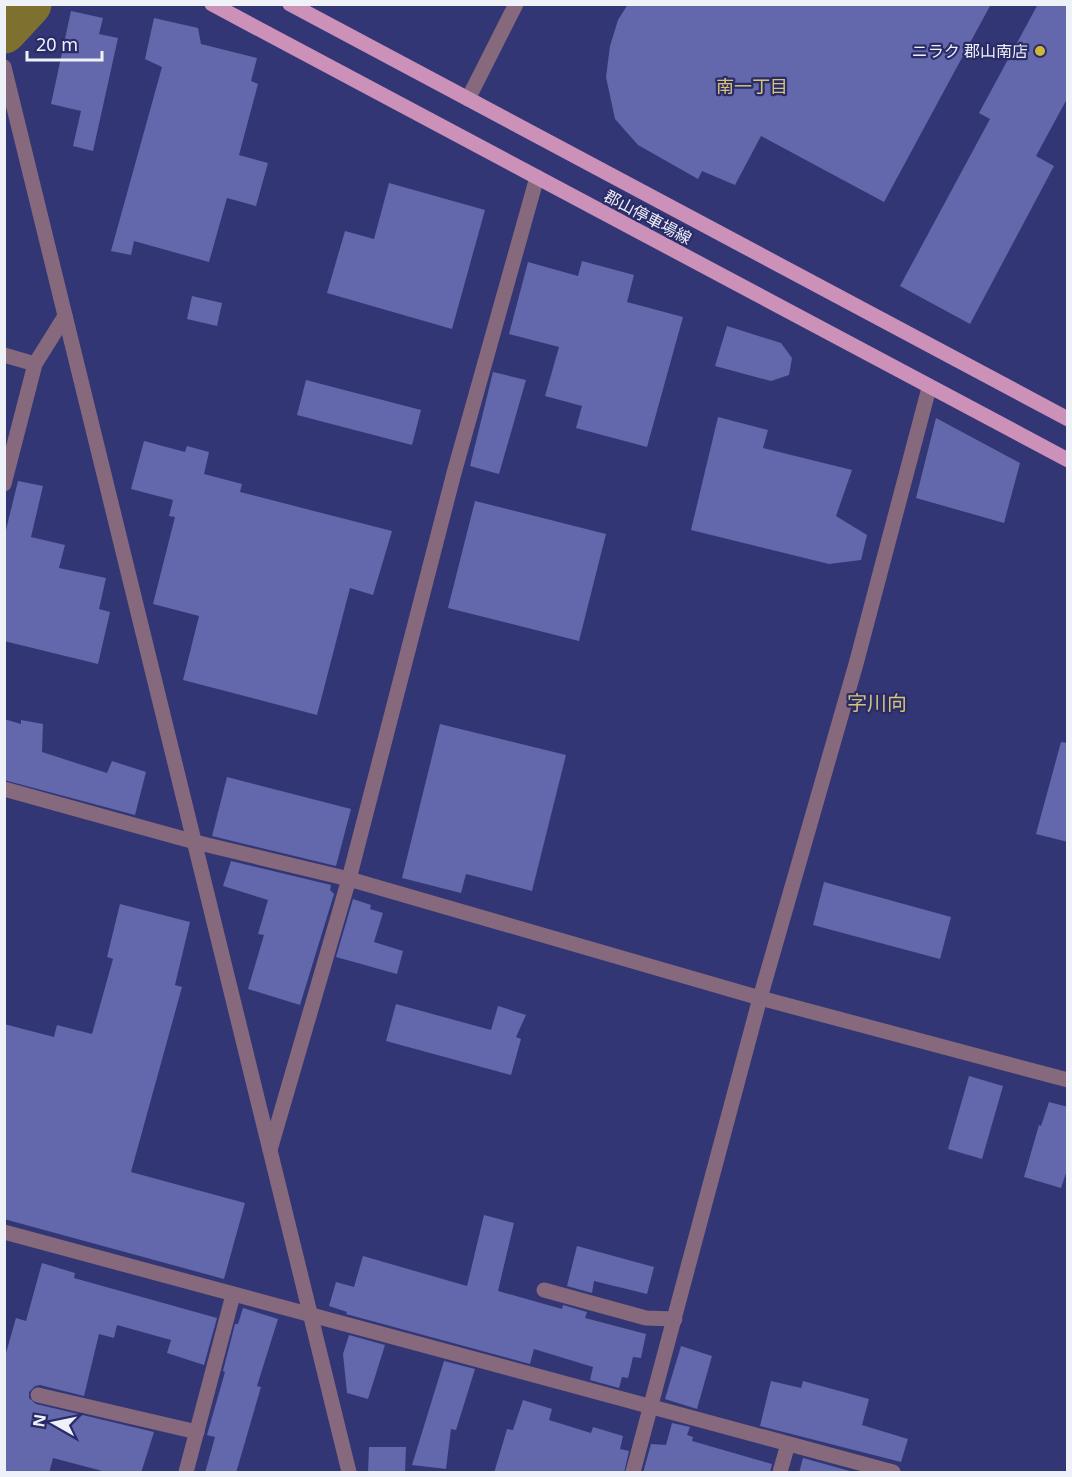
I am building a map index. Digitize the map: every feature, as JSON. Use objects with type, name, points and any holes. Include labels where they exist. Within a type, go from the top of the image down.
[{"type":"main road","name":"郡山停車場線","points":[[212,4],[929,388],[1068,460]]},
{"type":"main road","name":"郡山停車場線","points":[[290,4],[1068,419]]},
{"type":"street","points":[[468,99],[516,4]]},
{"type":"street","points":[[4,67],[349,1473]]},
{"type":"street","points":[[270,1150],[349,879],[454,473],[537,177]]},
{"type":"street","points":[[4,484],[35,364],[65,316]]},
{"type":"street","points":[[4,355],[35,364]]},
{"type":"street","points":[[633,1473],[760,998],[856,664],[929,388]]},
{"type":"street","points":[[4,789],[195,842],[349,879],[760,998],[1068,1080]]},
{"type":"street","points":[[4,1232],[234,1295],[310,1313],[893,1473]]},
{"type":"street","points":[[544,1290],[646,1318],[675,1319]]},
{"type":"street","points":[[186,1473],[234,1295]]},
{"type":"street","points":[[38,1395],[196,1432]]},
{"type":"street","points":[[780,1473],[788,1444]]},
{"type":"building","points":[[628,4],[991,4],[884,202],[761,136],[735,185],[702,171],[698,179],[638,145],[615,119],[606,77],[610,46],[618,20]]},
{"type":"building","points":[[1038,4],[1068,4],[1068,97],[1036,156],[1054,166],[970,324],[900,286],[990,119],[979,113]]},
{"type":"building","points":[[71,11],[103,18],[99,34],[118,38],[93,151],[73,146],[81,111],[51,104]]},
{"type":"building","points":[[154,18],[198,28],[201,44],[257,58],[251,81],[258,84],[239,155],[268,163],[256,206],[227,198],[209,262],[134,241],[131,255],[111,251],[162,67],[145,59]]},
{"type":"building","points":[[389,183],[485,210],[452,329],[327,293],[345,231],[374,239]]},
{"type":"building","points":[[582,261],[634,275],[627,302],[683,317],[647,447],[576,428],[582,406],[545,396],[559,347],[509,334],[528,262],[578,276]]},
{"type":"building","points":[[192,296],[222,303],[217,326],[187,319]]},
{"type":"building","points":[[727,326],[781,343],[792,358],[789,375],[771,381],[715,366]]},
{"type":"building","points":[[493,372],[526,380],[499,474],[470,466]]},
{"type":"building","points":[[306,380],[421,410],[412,445],[297,415]]},
{"type":"building","points":[[718,417],[768,430],[763,448],[852,470],[836,516],[867,535],[861,560],[829,564],[691,530]]},
{"type":"building","points":[[936,418],[1020,463],[1004,523],[916,498]]},
{"type":"building","points":[[144,441],[185,452],[187,446],[209,452],[204,474],[242,484],[240,492],[392,531],[373,595],[350,588],[317,715],[183,680],[199,616],[153,604],[175,517],[169,516],[173,500],[131,489]]},
{"type":"building","points":[[18,481],[43,486],[31,537],[65,545],[59,568],[106,578],[99,609],[110,612],[98,664],[4,641],[4,538]]},
{"type":"building","points":[[475,501],[606,534],[579,641],[448,608]]},
{"type":"building","points":[[4,719],[21,724],[21,720],[43,724],[42,752],[107,773],[112,761],[146,772],[135,815],[4,780]]},
{"type":"building","points":[[440,724],[566,755],[532,891],[466,874],[461,893],[402,878]]},
{"type":"building","points":[[1061,742],[1068,743],[1068,842],[1036,834]]},
{"type":"building","points":[[227,777],[351,809],[336,866],[212,836]]},
{"type":"building","points":[[231,861],[331,885],[330,890],[334,894],[300,1005],[248,989],[264,935],[258,934],[268,900],[223,886]]},
{"type":"building","points":[[824,882],[951,917],[940,959],[813,925]]},
{"type":"building","points":[[353,899],[371,905],[370,909],[383,913],[374,942],[403,951],[397,974],[336,957]]},
{"type":"building","points":[[120,904],[190,922],[175,985],[182,987],[131,1172],[245,1203],[224,1279],[4,1219],[4,1024],[54,1037],[57,1025],[92,1034],[113,959],[107,957]]},
{"type":"building","points":[[396,1004],[491,1030],[498,1006],[526,1015],[516,1037],[521,1039],[511,1075],[386,1041]]},
{"type":"building","points":[[969,1076],[1003,1086],[982,1159],[948,1149]]},
{"type":"building","points":[[1049,1102],[1068,1107],[1068,1167],[1061,1188],[1024,1177],[1039,1125],[1041,1126]]},
{"type":"building","points":[[484,1215],[514,1223],[498,1291],[562,1309],[563,1305],[587,1312],[585,1318],[646,1334],[641,1358],[633,1357],[628,1378],[622,1377],[619,1388],[590,1380],[593,1367],[534,1349],[530,1364],[346,1314],[347,1312],[329,1306],[336,1282],[354,1287],[363,1256],[467,1286]]},
{"type":"building","points":[[577,1246],[654,1267],[647,1294],[594,1281],[592,1293],[567,1286]]},
{"type":"building","points":[[42,1263],[75,1273],[74,1278],[217,1318],[204,1365],[167,1353],[171,1340],[117,1325],[114,1338],[99,1334],[84,1396],[40,1385],[35,1386],[29,1392],[29,1398],[36,1404],[154,1432],[141,1473],[110,1473],[53,1458],[49,1473],[4,1473],[4,1360],[16,1318],[26,1321]]},
{"type":"building","points":[[243,1308],[278,1319],[257,1386],[261,1387],[236,1473],[205,1473],[215,1437],[207,1435],[225,1372],[223,1371],[235,1324],[238,1324]]},
{"type":"building","points":[[349,1335],[385,1345],[368,1399],[347,1393],[343,1354]]},
{"type":"building","points":[[681,1346],[712,1356],[697,1409],[665,1399]]},
{"type":"building","points":[[444,1361],[475,1369],[456,1430],[451,1429],[446,1469],[412,1465]]},
{"type":"building","points":[[771,1381],[801,1388],[803,1381],[869,1399],[862,1425],[908,1439],[901,1462],[760,1426]]},
{"type":"building","points":[[523,1400],[552,1409],[549,1420],[591,1433],[593,1427],[623,1436],[620,1449],[629,1451],[624,1473],[494,1473],[507,1429],[513,1430]]},
{"type":"building","points":[[672,1423],[690,1427],[687,1435],[693,1437],[692,1441],[772,1464],[770,1473],[643,1473],[651,1444],[666,1445]]},
{"type":"building","points":[[369,1447],[406,1447],[405,1473],[368,1473]]},
{"type":"building","points":[[803,1458],[857,1473],[799,1473]]},
{"type":"waterway","points":[[4,31],[29,4]]},
{"type":"place","name":"ニラク 郡山南店","points":[[1040,51]]},
{"type":"district","name":"南一丁目","points":[[752,87]]},
{"type":"district","name":"字川向","points":[[877,703]]}]
